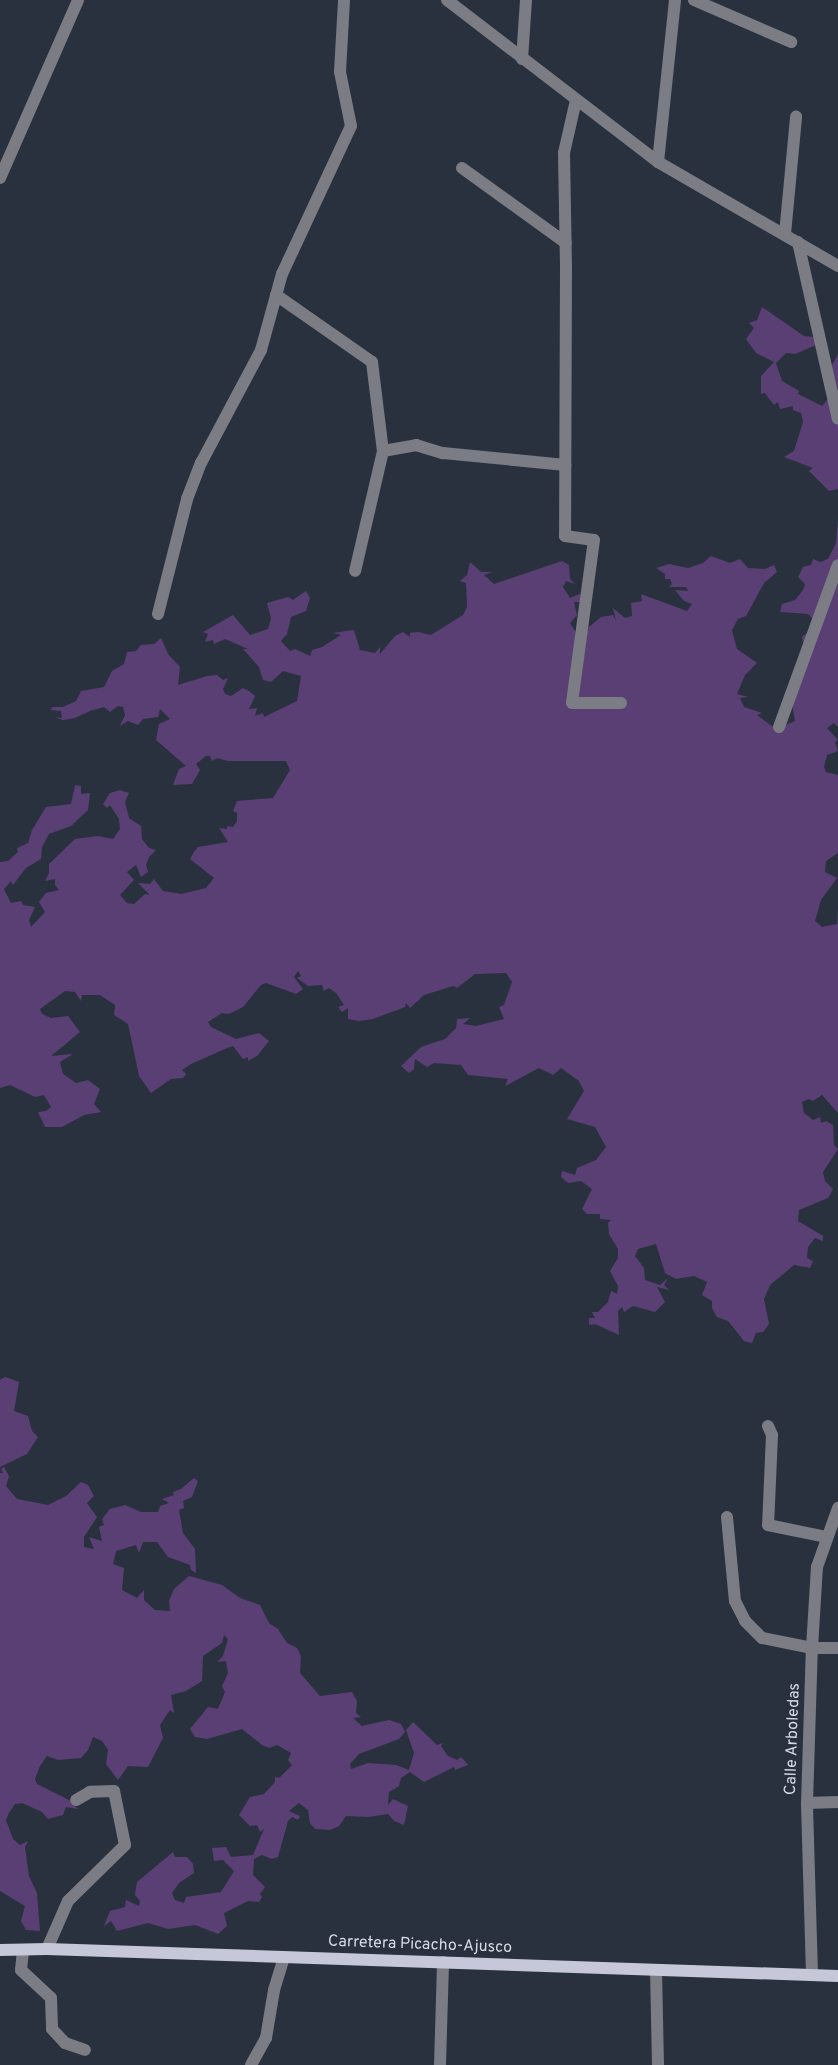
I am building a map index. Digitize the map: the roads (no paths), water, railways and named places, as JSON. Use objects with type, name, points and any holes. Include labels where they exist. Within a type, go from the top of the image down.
[{"type":"main road","name":"Carretera Picacho-Ajusco","points":[[0,1950],[47,1949],[838,1976]]},
{"type":"street","points":[[0,178],[78,0]]},
{"type":"street","points":[[158,614],[187,499],[201,463],[261,350],[282,274],[351,126],[340,72],[344,0]]},
{"type":"street","points":[[447,0],[658,162],[838,266]]},
{"type":"street","points":[[522,59],[526,0]]},
{"type":"street","points":[[658,162],[674,0]]},
{"type":"street","points":[[694,0],[790,42]]},
{"type":"street","points":[[576,100],[564,153],[566,243],[564,536],[594,540],[572,703],[621,703]]},
{"type":"street","points":[[785,234],[796,117]]},
{"type":"street","points":[[462,168],[566,243]]},
{"type":"street","points":[[798,242],[838,419]]},
{"type":"street","points":[[276,295],[372,362],[383,451],[355,571]]},
{"type":"street","points":[[383,451],[416,445],[444,453],[565,465]]},
{"type":"street","points":[[779,727],[838,565]]},
{"type":"street","points":[[768,1426],[772,1435],[768,1526],[826,1537]]},
{"type":"street","name":"Calle Arboledas","points":[[812,1974],[807,1803],[812,1648],[817,1567],[826,1537],[838,1508]]},
{"type":"street","points":[[727,1517],[735,1600],[745,1621],[762,1638],[812,1648],[838,1648]]},
{"type":"street","points":[[47,1949],[68,1901],[125,1845],[114,1791],[90,1792],[76,1800]]},
{"type":"street","points":[[807,1803],[838,1802]]},
{"type":"street","points":[[23,1951],[21,1970],[51,1998],[52,2029],[65,2043],[85,2050]]},
{"type":"street","points":[[251,2065],[266,2038],[274,1990],[284,1957]]},
{"type":"street","points":[[440,2065],[443,1962]]},
{"type":"street","points":[[656,1970],[658,2065]]}]
